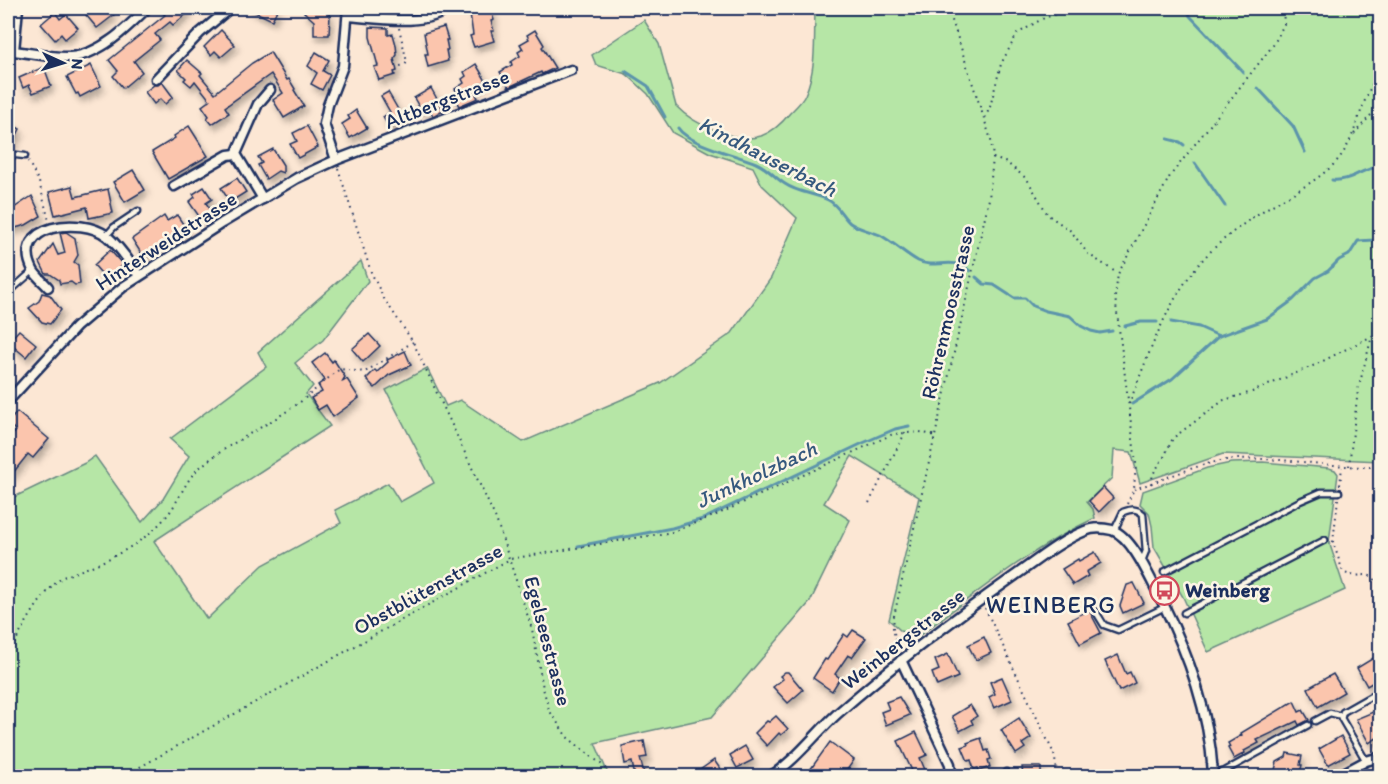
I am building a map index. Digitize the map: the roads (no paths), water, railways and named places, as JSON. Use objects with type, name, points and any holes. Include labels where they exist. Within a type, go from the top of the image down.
[{"type":"street","points":[[18,8],[11,51],[60,57],[84,54],[109,40],[147,8]]},
{"type":"street","points":[[156,79],[200,33],[230,8]]},
{"type":"street","points":[[336,160],[324,124],[328,105],[343,66],[348,12],[415,20],[437,15],[448,8]]},
{"type":"street","name":"Altbergstrasse","points":[[336,160],[572,70]]},
{"type":"street","points":[[236,154],[258,104],[270,90]]},
{"type":"street","points":[[174,186],[228,155],[236,154]]},
{"type":"street","points":[[236,154],[263,199]]},
{"type":"street","name":"Hinterweidstrasse","points":[[8,401],[76,327],[139,276],[263,199],[316,168],[336,160]]},
{"type":"street","points":[[48,287],[33,270],[30,245],[43,230],[58,226],[81,226],[106,236],[129,260],[139,276]]},
{"type":"street","name":"Weinbergstrasse","points":[[771,777],[836,715],[901,660],[980,600],[1042,557],[1087,530],[1100,528],[1114,531]]},
{"type":"street","points":[[1114,531],[1130,544],[1141,563],[1165,608],[1192,669],[1202,701],[1213,776]]},
{"type":"street","points":[[901,660],[950,764],[951,777]]},
{"type":"street","points":[[1338,777],[1366,761],[1380,757]]},
{"type":"lane","points":[[8,154],[25,156]]},
{"type":"lane","points":[[106,236],[114,227],[138,211]]},
{"type":"lane","points":[[8,293],[33,270]]},
{"type":"lane","points":[[1164,572],[1311,496],[1321,492],[1339,492]]},
{"type":"lane","points":[[1114,531],[1123,512],[1132,509],[1143,514],[1146,552],[1141,563]]},
{"type":"lane","points":[[1184,613],[1325,540]]},
{"type":"lane","points":[[1096,612],[1104,625],[1118,630],[1165,608]]},
{"type":"lane","points":[[1342,716],[1343,712],[1380,691]]},
{"type":"lane","points":[[1314,722],[1330,713],[1342,716],[1366,761]]},
{"type":"lane","points":[[1213,776],[1308,725]]},
{"type":"waterway","points":[[1187,8],[1190,16],[1243,72]]},
{"type":"waterway","name":"Kindhauserbach","points":[[625,71],[648,86],[665,117]]},
{"type":"waterway","points":[[1258,88],[1293,126],[1305,152]]},
{"type":"waterway","name":"Kindhauserbach","points":[[678,128],[683,134],[702,144],[760,165],[790,187],[828,200],[850,223],[880,235],[918,261],[931,264],[957,264],[970,271]]},
{"type":"waterway","points":[[1168,139],[1184,145]]},
{"type":"waterway","points":[[1195,163],[1225,206]]},
{"type":"waterway","points":[[1332,180],[1345,179],[1380,167]]},
{"type":"waterway","name":"Junkholzbach","points":[[1132,404],[1172,379],[1219,336],[1267,319],[1293,300],[1315,278],[1349,255],[1358,241],[1374,240],[1380,235]]},
{"type":"waterway","name":"Kindhauserbach","points":[[976,277],[984,284],[994,285],[1014,298],[1025,298],[1033,306],[1070,316],[1091,331],[1100,333],[1112,331]]},
{"type":"waterway","name":"Kindhauserbach","points":[[1125,326],[1141,322],[1157,322]]},
{"type":"waterway","name":"Kindhauserbach","points":[[1171,322],[1199,327],[1219,336]]},
{"type":"waterway","name":"Junkholzbach","points":[[578,546],[672,528],[703,519],[863,443],[895,429],[909,426]]},
{"type":"place","name":"Weinberg","points":[[1164,590]]},
{"type":"district","name":"WEINBERG","points":[[1051,605]]}]
